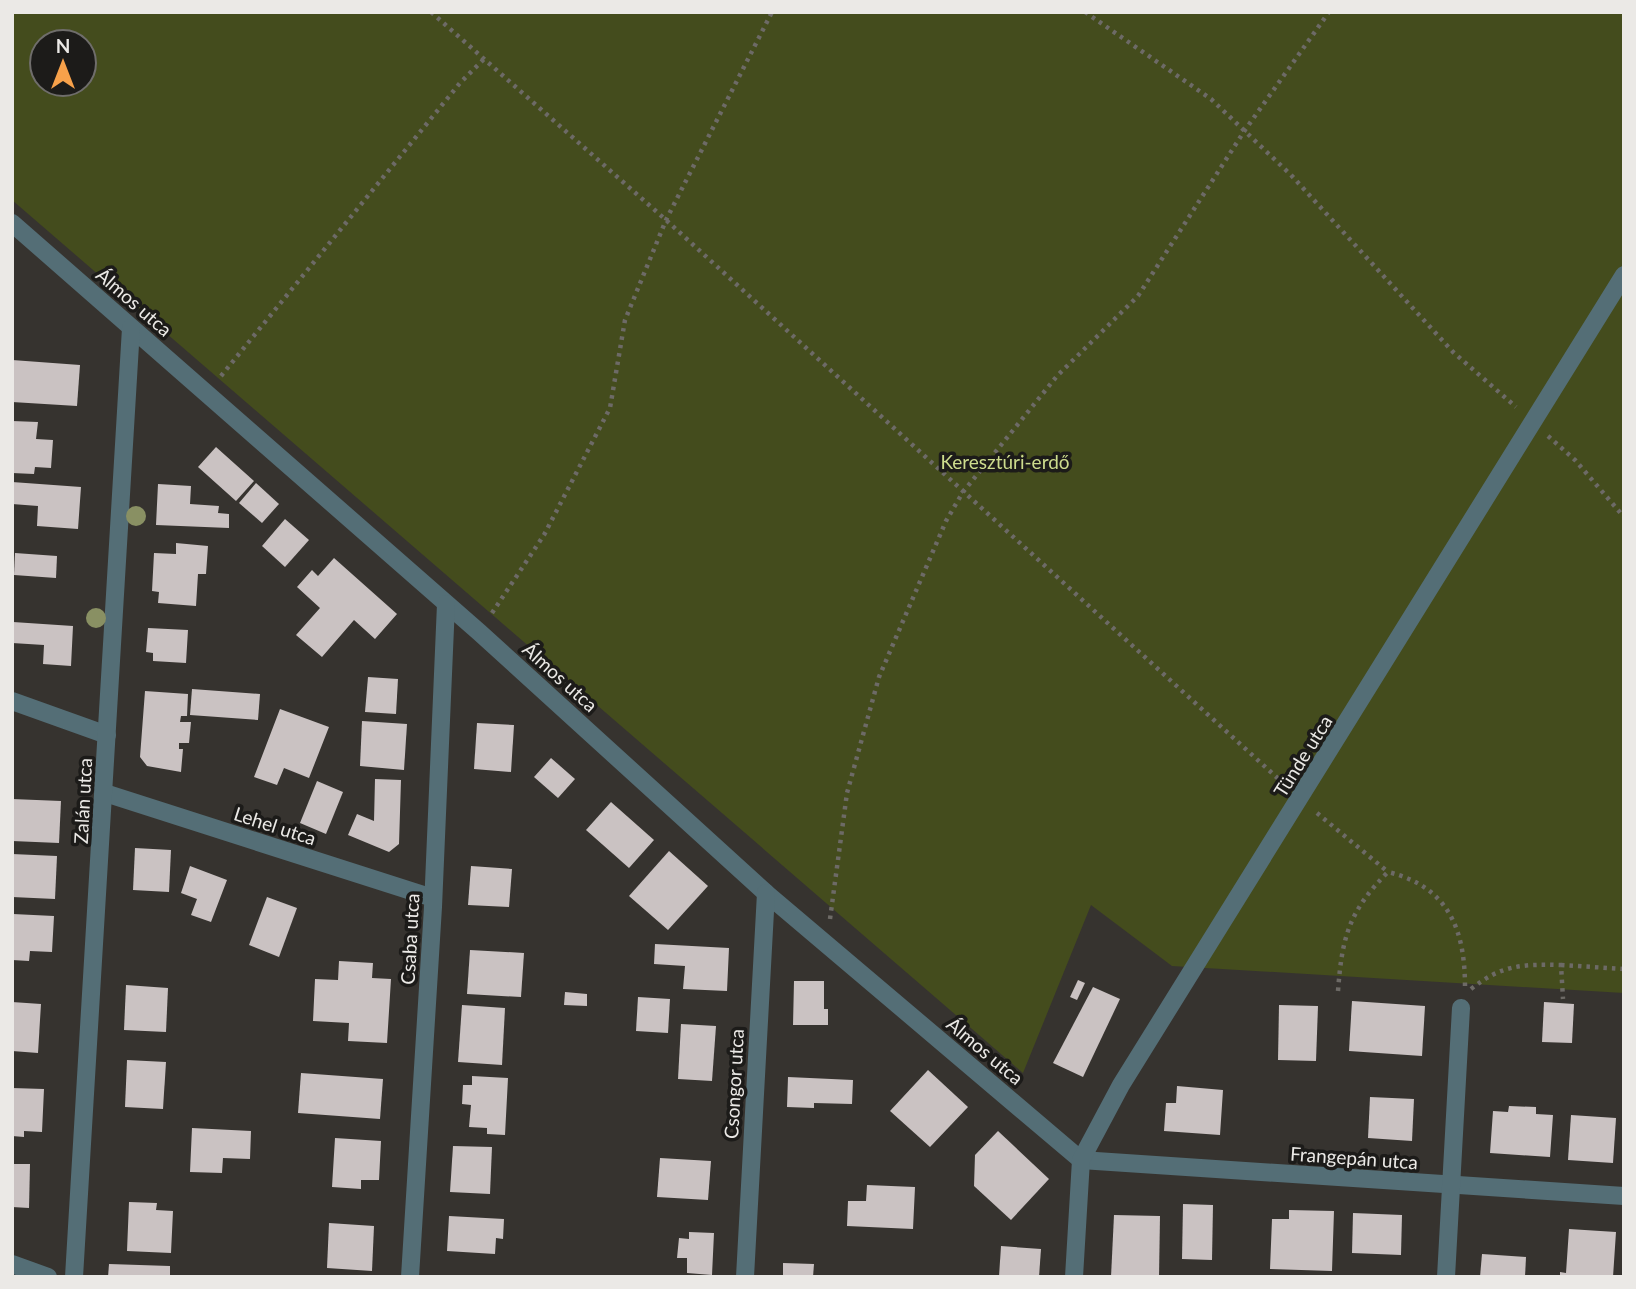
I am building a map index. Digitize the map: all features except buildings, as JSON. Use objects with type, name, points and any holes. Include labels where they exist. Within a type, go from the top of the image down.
[{"type":"street","name":"Álmos utca","points":[[12,223],[479,632],[766,893],[1081,1160]]},
{"type":"street","name":"Tünde utca","points":[[1074,1277],[1081,1160],[1121,1084],[1301,799],[1624,275]]},
{"type":"street","name":"Zalán utca","points":[[74,1277],[131,328]]},
{"type":"street","name":"Csaba utca","points":[[410,1277],[433,898],[446,604]]},
{"type":"street","points":[[12,701],[107,735]]},
{"type":"street","name":"Lehel utca","points":[[105,793],[433,898]]},
{"type":"street","name":"Csongor utca","points":[[745,1277],[766,893]]},
{"type":"street","points":[[1446,1277],[1461,1009]]},
{"type":"street","name":"Frangepán utca","points":[[1081,1160],[1624,1196]]},
{"type":"street","points":[[12,1264],[48,1277]]},
{"type":"path","points":[[431,12],[666,220],[1301,799],[1388,872],[1410,878],[1446,909],[1459,931],[1465,952],[1465,993],[1492,972],[1532,964],[1624,970]]},
{"type":"path","points":[[479,632],[544,535],[610,408],[625,320],[666,220],[772,12]]},
{"type":"path","points":[[1085,12],[1212,99],[1291,175],[1453,352],[1575,460],[1624,517]]},
{"type":"path","points":[[826,944],[847,793],[879,677],[946,521],[963,492],[1057,376],[1138,296],[1244,130],[1329,12]]},
{"type":"path","points":[[207,395],[271,312],[353,219],[460,83],[484,59]]},
{"type":"path","points":[[1338,990],[1340,961],[1350,923],[1364,896],[1388,872]]},
{"type":"path","points":[[1560,964],[1563,999]]},
{"type":"green space","name":"Keresztúri-erdő","points":[[12,12],[1624,12],[1624,993],[1172,966],[1091,905],[1023,1073],[12,200]]}]
